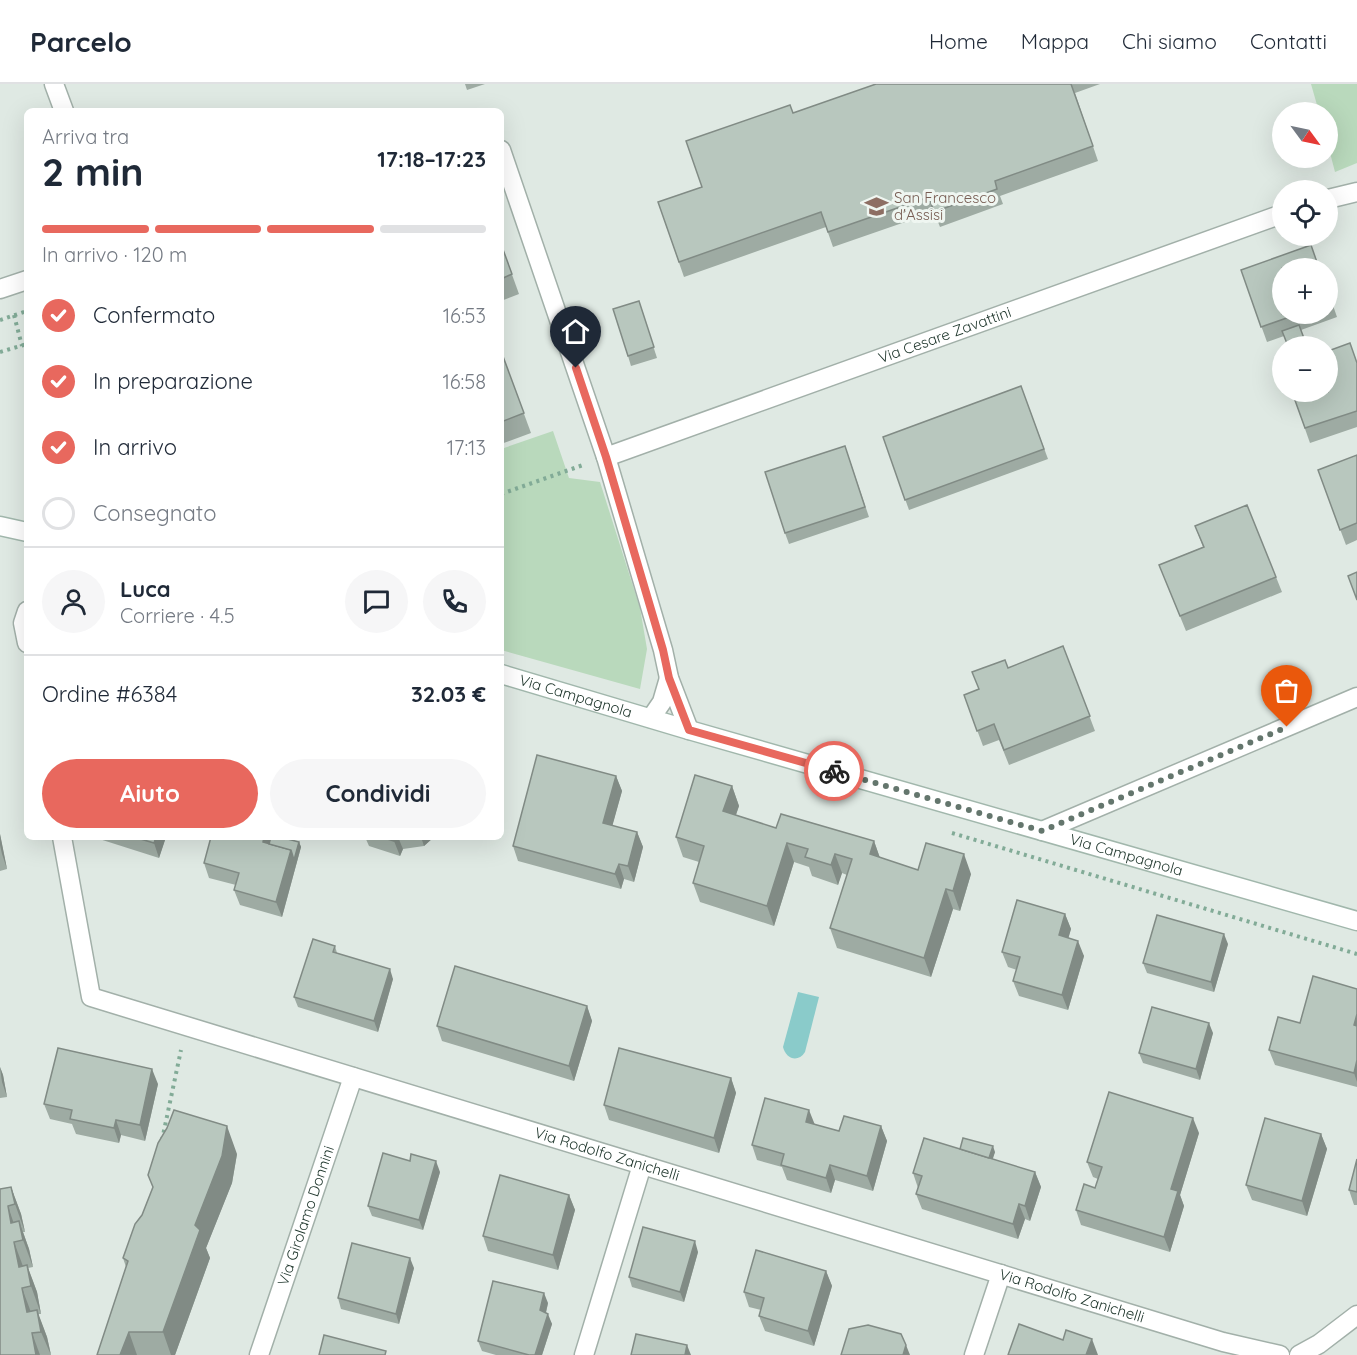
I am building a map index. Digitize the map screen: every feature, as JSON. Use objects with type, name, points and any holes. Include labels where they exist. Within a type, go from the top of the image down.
[{"type":"street","points":[[54,84],[63,108]]},
{"type":"street","points":[[504,159],[606,457],[663,650],[669,678],[689,730]]},
{"type":"street","points":[[1338,197],[1357,192]]},
{"type":"street","name":"Via Cesare Zavattini","points":[[606,457],[1272,218]]},
{"type":"street","points":[[0,289],[24,281]]},
{"type":"street","points":[[0,526],[24,531]]},
{"type":"street","name":"Via Campagnola","points":[[504,675],[1357,921]]},
{"type":"street","name":"Via Campagnola","points":[[651,718],[662,702],[669,678]]},
{"type":"street","points":[[1042,831],[1357,697]]},
{"type":"street","name":"Via Rodolfo Zanichelli","points":[[63,840],[91,997],[1001,1274],[1223,1348],[1280,1355]]},
{"type":"street","name":"Via Girolamo Donnini","points":[[259,1355],[353,1077]]},
{"type":"street","points":[[584,1355],[642,1165]]},
{"type":"street","points":[[974,1355],[1001,1274]]},
{"type":"street","points":[[1299,1355],[1319,1344],[1357,1315]]},
{"type":"path","points":[[0,320],[24,312]]},
{"type":"path","points":[[14,315],[24,342]]},
{"type":"path","points":[[0,352],[24,345]]},
{"type":"path","points":[[504,493],[606,457]]},
{"type":"path","points":[[162,1141],[185,1026]]},
{"type":"green space","points":[[1311,84],[1357,84],[1357,163],[1335,172],[1334,168],[1338,168],[1338,102],[1316,102]]},
{"type":"green space","points":[[553,431],[569,478],[600,482],[640,608],[647,649],[640,689],[504,651],[504,448]]},
{"type":"water","points":[[798,992],[819,997],[805,1052],[799,1058],[792,1058],[783,1047]]},
{"type":"building","points":[[876,84],[1071,84],[1093,146],[995,181],[997,189],[934,212],[929,197],[828,232],[821,212],[679,262],[658,202],[702,187],[686,141],[790,105],[793,113]]},
{"type":"building","points":[[1311,246],[1316,258],[1275,258]]},
{"type":"building","points":[[504,252],[512,274],[504,278]]},
{"type":"building","points":[[1272,259],[1272,323],[1261,327],[1241,270]]},
{"type":"building","points":[[639,301],[654,347],[628,356],[613,309]]},
{"type":"building","points":[[1299,325],[1303,336],[1284,336],[1282,331]]},
{"type":"building","points":[[1350,343],[1357,363],[1357,411],[1305,428],[1296,402],[1338,402],[1338,347]]},
{"type":"building","points":[[504,359],[524,413],[504,421]]},
{"type":"building","points":[[1021,386],[1044,449],[905,500],[883,437]]},
{"type":"building","points":[[845,446],[865,507],[785,533],[765,472]]},
{"type":"building","points":[[1357,455],[1357,523],[1340,530],[1318,470]]},
{"type":"building","points":[[1247,505],[1276,577],[1180,616],[1159,565],[1204,547],[1195,526]]},
{"type":"building","points":[[1357,572],[1357,600],[1348,576]]},
{"type":"building","points":[[1063,646],[1090,716],[1004,750],[994,724],[977,731],[964,695],[979,689],[972,672],[1005,660],[1008,668]]},
{"type":"building","points":[[537,755],[616,776],[603,823],[637,832],[628,866],[619,864],[615,874],[513,846]]},
{"type":"building","points":[[695,775],[732,786],[723,811],[776,828],[781,814],[874,841],[870,854],[918,870],[926,843],[964,854],[953,891],[946,889],[924,958],[830,928],[852,859],[835,854],[831,865],[805,857],[808,849],[787,843],[767,906],[693,883],[704,846],[676,837]]},
{"type":"building","points":[[210,840],[263,840],[263,842],[291,850],[276,902],[234,890],[239,873],[204,863]]},
{"type":"building","points":[[270,840],[299,842],[294,860],[291,850],[269,844]]},
{"type":"building","points":[[1017,900],[1065,914],[1059,935],[1078,941],[1062,995],[1013,981],[1020,957],[1002,952]]},
{"type":"building","points":[[1157,915],[1224,934],[1211,982],[1143,963]]},
{"type":"building","points":[[313,939],[335,946],[333,952],[390,969],[374,1021],[294,997]]},
{"type":"building","points":[[455,966],[587,1006],[569,1066],[437,1026]]},
{"type":"building","points":[[1313,976],[1357,989],[1357,1014],[1354,1025],[1357,1026],[1357,1060],[1354,1073],[1269,1050],[1278,1017],[1300,1023]]},
{"type":"building","points":[[1152,1007],[1209,1023],[1196,1069],[1139,1053]]},
{"type":"building","points":[[58,1048],[152,1069],[140,1125],[116,1120],[114,1128],[70,1119],[72,1110],[44,1104]]},
{"type":"building","points":[[619,1048],[731,1078],[714,1138],[604,1105]]},
{"type":"building","points":[[1109,1092],[1193,1118],[1171,1189],[1178,1191],[1164,1237],[1076,1210],[1084,1184],[1095,1188],[1102,1167],[1087,1162]]},
{"type":"building","points":[[765,1098],[809,1110],[806,1122],[839,1131],[844,1116],[881,1126],[867,1176],[830,1165],[826,1178],[781,1165],[784,1154],[752,1145]]},
{"type":"building","points":[[174,1110],[227,1126],[222,1156],[195,1225],[200,1230],[163,1332],[129,1332],[120,1355],[97,1355],[128,1261],[123,1258],[135,1224],[142,1215],[153,1187],[148,1175],[158,1143]]},
{"type":"building","points":[[1265,1118],[1321,1134],[1302,1201],[1246,1185]]},
{"type":"building","points":[[924,1138],[1035,1172],[1025,1206],[1019,1204],[1013,1224],[916,1194],[922,1176],[913,1173]]},
{"type":"building","points":[[963,1138],[993,1146],[989,1158],[960,1149]]},
{"type":"building","points":[[383,1153],[410,1161],[411,1154],[436,1161],[419,1220],[368,1206]]},
{"type":"building","points":[[1357,1159],[1357,1192],[1349,1190]]},
{"type":"building","points":[[500,1175],[569,1195],[553,1255],[483,1236]]},
{"type":"building","points":[[11,1187],[15,1204],[8,1206],[11,1223],[19,1221],[23,1240],[14,1242],[19,1267],[27,1265],[31,1286],[22,1288],[27,1312],[37,1310],[41,1332],[32,1333],[36,1355],[0,1355],[0,1189]]},
{"type":"building","points":[[643,1227],[695,1241],[680,1292],[629,1277]]},
{"type":"building","points":[[352,1243],[410,1258],[396,1314],[338,1298]]},
{"type":"building","points":[[756,1250],[826,1271],[808,1331],[759,1316],[764,1298],[744,1292]]},
{"type":"building","points":[[493,1281],[544,1293],[540,1310],[548,1314],[535,1355],[478,1341]]},
{"type":"building","points":[[1019,1324],[1063,1340],[1066,1330],[1092,1339],[1086,1355],[1008,1355]]},
{"type":"building","points":[[868,1325],[901,1334],[906,1345],[903,1355],[841,1355],[849,1329]]},
{"type":"building","points":[[636,1334],[687,1345],[685,1355],[631,1355]]},
{"type":"building","points":[[324,1335],[386,1351],[385,1355],[319,1355]]},
{"type":"way so far","points":[[834,771],[1042,831],[1287,727]]},
{"type":"place","name":"San Francesco d'Assisi","points":[[876,207]]},
{"type":"route","points":[[576,368],[606,457],[663,650],[669,678],[689,730],[834,771]]}]
